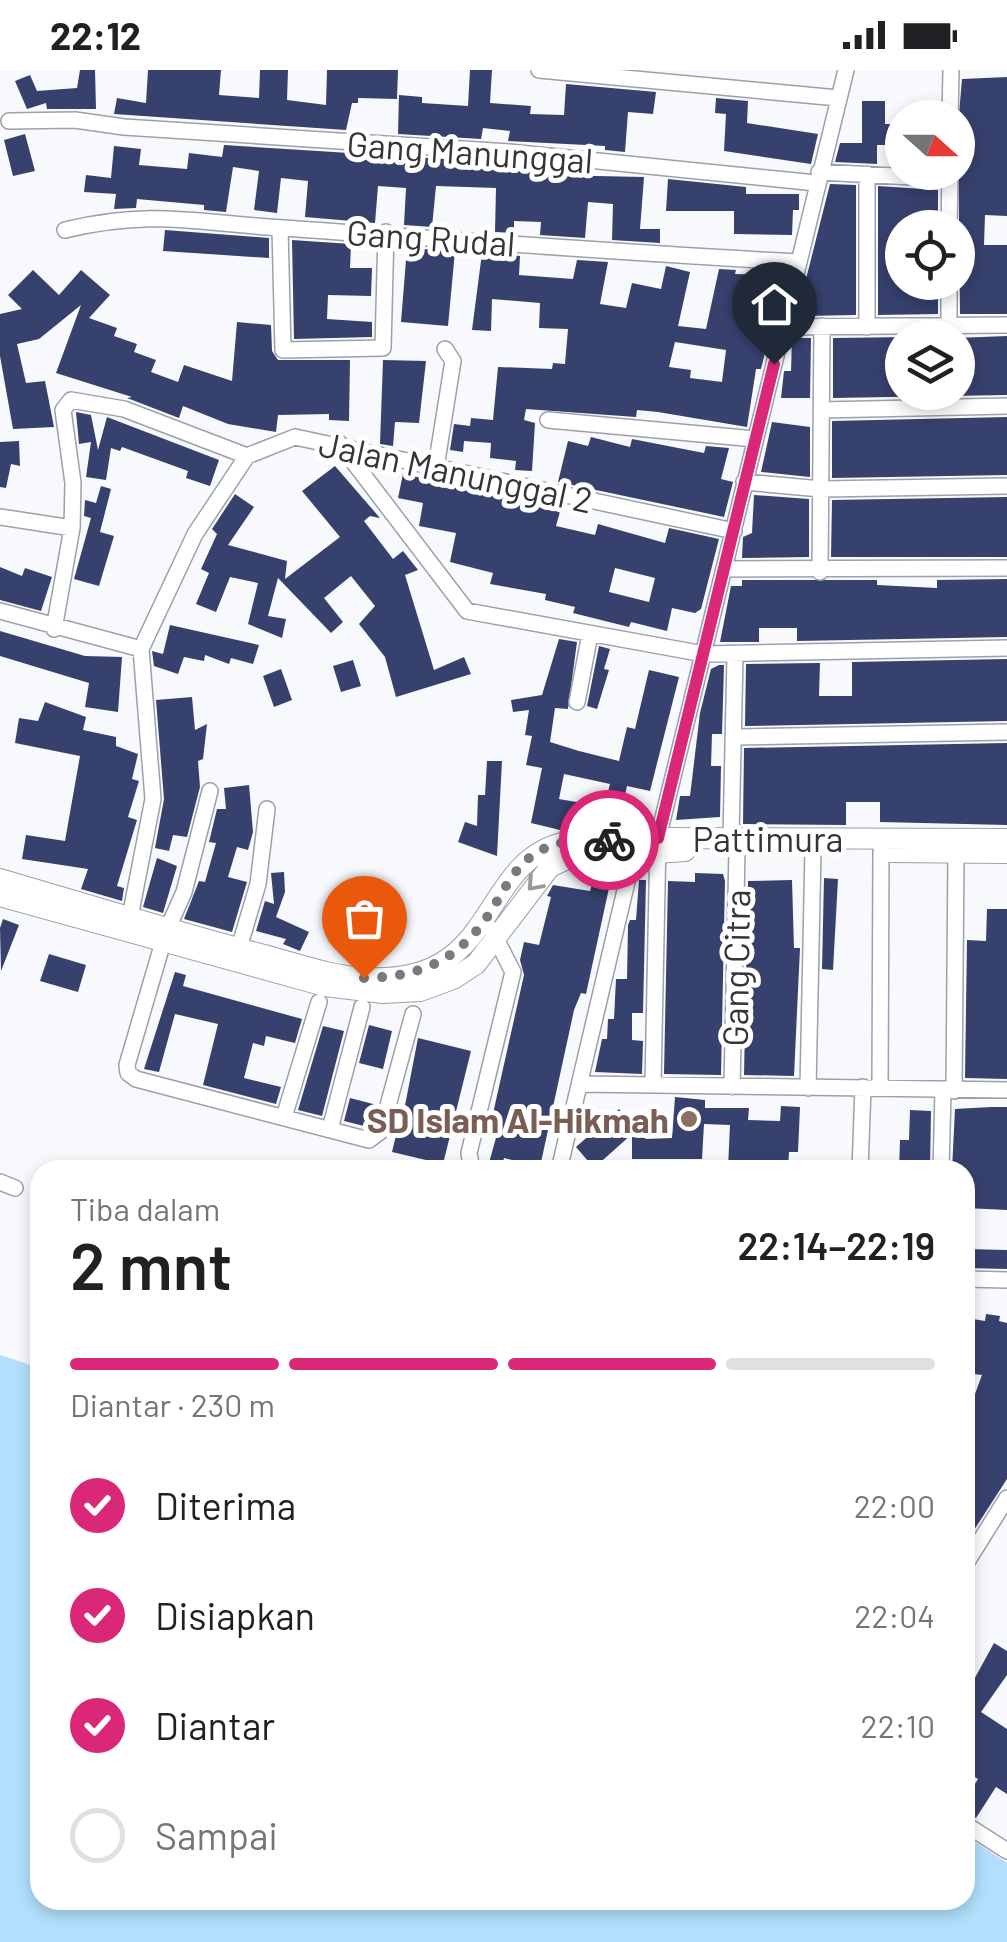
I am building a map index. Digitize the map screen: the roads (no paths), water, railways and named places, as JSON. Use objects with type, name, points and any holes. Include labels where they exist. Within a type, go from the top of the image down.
[{"type":"main road","name":"Pattimura","points":[[198,944],[239,948],[326,971],[389,978],[437,966],[472,940],[520,866],[546,847],[1007,838]]},
{"type":"main road","name":"Pattimura","points":[[734,844],[813,850],[1007,853]]},
{"type":"main road","name":"Pattimura","points":[[0,896],[198,944],[324,986],[382,993],[420,991],[454,979],[476,964],[497,940],[514,908],[550,867],[635,846]]},
{"type":"main road","name":"Pattimura","points":[[0,879],[130,918],[165,935]]},
{"type":"street","points":[[540,70],[838,98]]},
{"type":"street","points":[[653,1084],[657,845],[846,70]]},
{"type":"street","points":[[950,100],[951,70]]},
{"type":"street","name":"Gang Manunggal","points":[[9,120],[75,120],[124,127],[509,152],[818,178],[885,174]]},
{"type":"street","points":[[867,174],[867,327]]},
{"type":"street","name":"Gang Rudal","points":[[65,230],[127,216],[191,217],[280,228],[798,262]]},
{"type":"street","points":[[280,228],[282,350],[383,348],[386,232]]},
{"type":"street","points":[[975,327],[1007,325]]},
{"type":"street","points":[[820,572],[822,326]]},
{"type":"street","points":[[783,327],[885,327]]},
{"type":"street","points":[[436,467],[453,362],[445,348]]},
{"type":"street","points":[[54,629],[72,528],[73,482],[63,410],[71,400],[124,409],[247,456],[195,534],[141,650],[153,799],[130,918]]},
{"type":"street","points":[[821,410],[1007,406]]},
{"type":"street","points":[[548,420],[755,439]]},
{"type":"street","name":"Jalan Manunggal 2","points":[[247,456],[295,437],[340,443],[734,531]]},
{"type":"street","points":[[340,443],[467,611],[704,654],[1007,648]]},
{"type":"street","points":[[744,482],[821,489],[1007,486]]},
{"type":"street","points":[[0,517],[72,528]]},
{"type":"street","points":[[726,570],[1007,568]]},
{"type":"street","points":[[0,612],[141,650]]},
{"type":"street","points":[[577,702],[590,634]]},
{"type":"street","name":"Gang Citra","points":[[732,1087],[734,656]]},
{"type":"street","points":[[736,738],[1007,732]]},
{"type":"street","points":[[210,792],[184,892],[165,935],[127,1065],[128,1073],[136,1079],[366,1140],[378,1135],[413,1014]]},
{"type":"street","points":[[239,948],[258,884],[267,809]]},
{"type":"street","points":[[562,1160],[635,846]]},
{"type":"street","points":[[808,1088],[813,850]]},
{"type":"street","points":[[861,1160],[872,1087],[882,852]]},
{"type":"street","points":[[941,1160],[949,1091],[956,853]]},
{"type":"street","points":[[470,1160],[513,972],[485,920]]},
{"type":"street","points":[[284,1117],[319,1002]]},
{"type":"street","points":[[330,1129],[362,1007]]},
{"type":"street","points":[[581,1084],[1007,1090]]},
{"type":"street","points":[[975,1280],[1007,1280]]},
{"type":"street","points":[[975,1549],[1007,1498]]},
{"type":"street","points":[[975,1830],[1007,1851]]},
{"type":"water","points":[[0,1355],[30,1365],[30,1910],[975,1910],[975,1842],[1007,1863],[1007,1942],[0,1942]]},
{"type":"place","name":"SD Islam Al-Hikmah","points":[[689,1119]]}]
